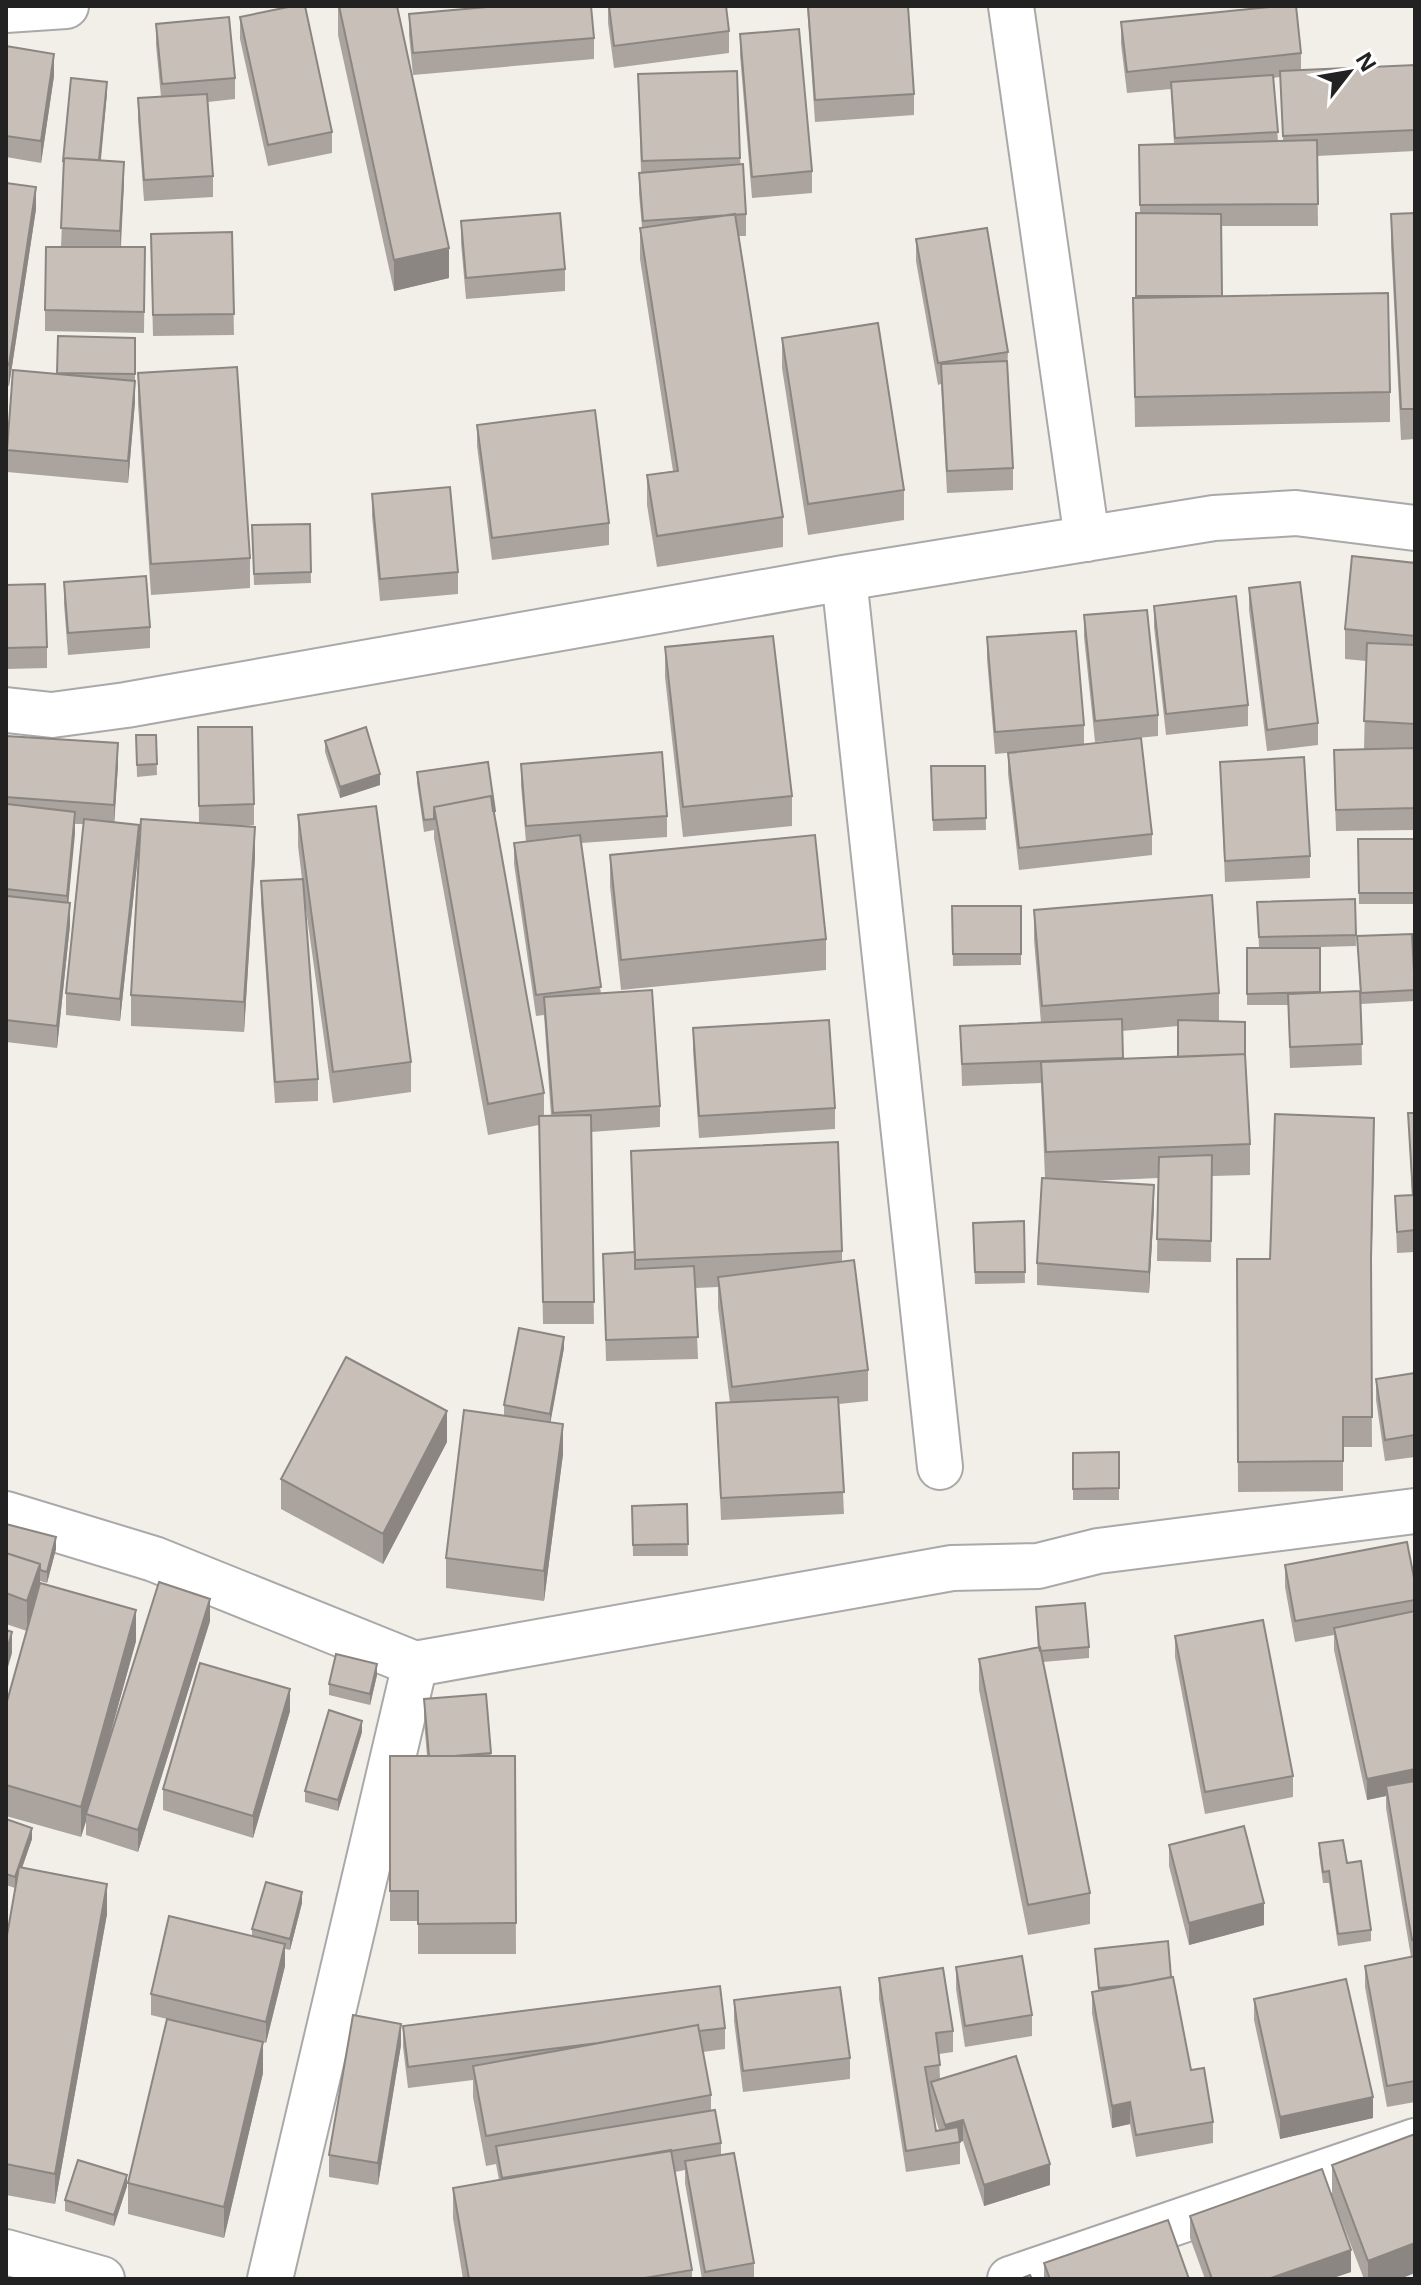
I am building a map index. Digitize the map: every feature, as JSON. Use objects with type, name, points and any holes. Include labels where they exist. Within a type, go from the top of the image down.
[{"type":"street","points":[[6,10],[66,6]]},
{"type":"street","points":[[1011,6],[1087,539]]},
{"type":"street","points":[[6,710],[52,715],[126,705],[844,578],[1214,518],[1296,513],[1415,528]]},
{"type":"street","points":[[844,578],[940,1467]]},
{"type":"street","points":[[6,1514],[154,1559],[415,1664],[952,1568],[1038,1566],[1098,1551],[1415,1511]]},
{"type":"street","points":[[270,2279],[415,1664]]},
{"type":"street","points":[[1010,2279],[1415,2141]]},
{"type":"street","points":[[6,2252],[84,2277]]},
{"type":"building","points":[[305,6],[332,132],[268,145],[240,17]]},
{"type":"building","points":[[339,6],[397,6],[449,248],[394,260]]},
{"type":"building","points":[[498,6],[591,6],[594,38],[413,53],[409,14]]},
{"type":"building","points":[[609,6],[726,6],[729,31],[614,46]]},
{"type":"building","points":[[808,6],[908,6],[914,94],[815,100]]},
{"type":"building","points":[[1296,6],[1301,53],[1127,72],[1121,22]]},
{"type":"building","points":[[229,17],[235,78],[162,84],[156,24]]},
{"type":"building","points":[[799,29],[812,171],[752,177],[740,34]]},
{"type":"building","points":[[6,46],[54,54],[41,141],[6,136]]},
{"type":"building","points":[[1415,65],[1415,130],[1283,136],[1280,71]]},
{"type":"building","points":[[737,71],[740,158],[642,161],[638,74]]},
{"type":"building","points":[[1273,75],[1278,132],[1175,138],[1171,82]]},
{"type":"building","points":[[71,78],[107,82],[99,160],[64,158],[63,161]]},
{"type":"building","points":[[207,94],[213,176],[144,180],[138,98]]},
{"type":"building","points":[[1317,140],[1318,204],[1140,205],[1139,145]]},
{"type":"building","points":[[64,158],[124,162],[120,231],[61,228]]},
{"type":"building","points":[[743,164],[746,214],[643,221],[639,173]]},
{"type":"building","points":[[6,183],[36,187],[9,365],[6,364]]},
{"type":"building","points":[[560,213],[565,269],[466,278],[461,221]]},
{"type":"building","points":[[1136,213],[1221,214],[1222,296],[1136,296]]},
{"type":"building","points":[[1415,213],[1415,409],[1401,409],[1391,214]]},
{"type":"building","points":[[735,214],[783,517],[657,536],[647,475],[678,471],[640,228]]},
{"type":"building","points":[[987,228],[1008,352],[938,363],[916,239]]},
{"type":"building","points":[[232,232],[234,314],[153,315],[151,234]]},
{"type":"building","points":[[46,247],[145,247],[144,312],[45,310]]},
{"type":"building","points":[[1388,293],[1390,392],[1135,397],[1133,298]]},
{"type":"building","points":[[878,323],[904,490],[808,504],[782,338]]},
{"type":"building","points":[[58,336],[135,338],[135,374],[57,373]]},
{"type":"building","points":[[1007,361],[1013,468],[947,471],[941,364]]},
{"type":"building","points":[[237,367],[250,558],[151,564],[138,373]]},
{"type":"building","points":[[13,370],[135,381],[128,461],[7,450]]},
{"type":"building","points":[[595,410],[609,523],[492,538],[477,425]]},
{"type":"building","points":[[450,487],[458,572],[380,579],[372,494]]},
{"type":"building","points":[[310,524],[311,572],[254,574],[252,525]]},
{"type":"building","points":[[1352,556],[1415,563],[1415,636],[1345,629]]},
{"type":"building","points":[[146,576],[150,627],[68,633],[64,582]]},
{"type":"building","points":[[1300,582],[1318,723],[1267,730],[1249,588]]},
{"type":"building","points":[[45,584],[47,647],[6,648],[6,585]]},
{"type":"building","points":[[1236,596],[1248,705],[1166,714],[1154,606]]},
{"type":"building","points":[[1147,610],[1158,715],[1095,721],[1084,615]]},
{"type":"building","points":[[1076,631],[1084,725],[995,732],[987,637]]},
{"type":"building","points":[[773,636],[792,796],[683,807],[665,647]]},
{"type":"building","points":[[1367,643],[1415,645],[1415,724],[1364,721]]},
{"type":"building","points":[[198,727],[252,727],[254,804],[199,806]]},
{"type":"building","points":[[366,727],[380,774],[340,787],[325,741]]},
{"type":"building","points":[[136,735],[156,735],[157,764],[137,765]]},
{"type":"building","points":[[6,736],[118,743],[114,805],[6,797]]},
{"type":"building","points":[[1141,738],[1152,834],[1019,848],[1008,753]]},
{"type":"building","points":[[1415,748],[1415,808],[1336,810],[1334,750]]},
{"type":"building","points":[[662,752],[667,816],[526,826],[521,764]]},
{"type":"building","points":[[1304,757],[1310,856],[1225,861],[1220,762]]},
{"type":"building","points":[[488,762],[495,811],[491,796],[434,807],[434,819],[424,820],[417,772]]},
{"type":"building","points":[[931,766],[985,766],[986,818],[933,820]]},
{"type":"building","points":[[491,796],[544,1093],[488,1104],[434,807]]},
{"type":"building","points":[[7,804],[75,812],[67,896],[6,889]]},
{"type":"building","points":[[376,806],[411,1062],[333,1072],[298,815]]},
{"type":"building","points":[[84,819],[139,825],[120,999],[66,993]]},
{"type":"building","points":[[141,819],[255,827],[244,1002],[131,995]]},
{"type":"building","points":[[580,835],[601,987],[536,995],[514,843]]},
{"type":"building","points":[[815,835],[826,939],[621,960],[610,855]]},
{"type":"building","points":[[1358,839],[1415,839],[1415,893],[1359,893]]},
{"type":"building","points":[[303,879],[318,1079],[275,1082],[261,881]]},
{"type":"building","points":[[1212,895],[1219,993],[1042,1006],[1034,910]]},
{"type":"building","points":[[7,896],[70,903],[57,1026],[6,1020]]},
{"type":"building","points":[[1355,899],[1356,935],[1259,937],[1257,902]]},
{"type":"building","points":[[952,906],[1021,906],[1021,954],[953,954]]},
{"type":"building","points":[[1412,934],[1415,990],[1361,993],[1357,936]]},
{"type":"building","points":[[1247,948],[1320,948],[1320,992],[1247,994]]},
{"type":"building","points":[[652,990],[660,1106],[553,1113],[544,997]]},
{"type":"building","points":[[1360,991],[1362,1044],[1290,1047],[1288,994]]},
{"type":"building","points":[[1122,1019],[1123,1058],[962,1064],[960,1026]]},
{"type":"building","points":[[829,1020],[835,1108],[699,1116],[693,1028]]},
{"type":"building","points":[[1178,1020],[1245,1022],[1245,1054],[1178,1057]]},
{"type":"building","points":[[1245,1054],[1250,1144],[1046,1152],[1041,1062]]},
{"type":"building","points":[[1408,1113],[1415,1113],[1415,1230],[1397,1232],[1395,1196],[1413,1195]]},
{"type":"building","points":[[1275,1114],[1374,1118],[1372,1417],[1343,1417],[1343,1461],[1238,1462],[1237,1259],[1270,1259]]},
{"type":"building","points":[[591,1115],[594,1302],[543,1302],[539,1116]]},
{"type":"building","points":[[838,1142],[842,1251],[635,1260],[631,1151]]},
{"type":"building","points":[[1212,1155],[1211,1241],[1157,1239],[1159,1157]]},
{"type":"building","points":[[1042,1178],[1154,1185],[1149,1272],[1037,1263]]},
{"type":"building","points":[[1024,1221],[1025,1272],[975,1272],[973,1223]]},
{"type":"building","points":[[635,1252],[635,1269],[694,1266],[698,1337],[606,1340],[603,1254]]},
{"type":"building","points":[[854,1260],[868,1370],[732,1387],[718,1277]]},
{"type":"building","points":[[519,1328],[564,1337],[550,1414],[504,1405]]},
{"type":"building","points":[[346,1357],[447,1411],[383,1534],[281,1479]]},
{"type":"building","points":[[1415,1373],[1415,1435],[1385,1440],[1376,1379]]},
{"type":"building","points":[[838,1397],[844,1492],[721,1498],[716,1403]]},
{"type":"building","points":[[464,1410],[563,1424],[544,1571],[446,1558]]},
{"type":"building","points":[[1119,1452],[1119,1488],[1073,1489],[1073,1453]]},
{"type":"building","points":[[687,1504],[688,1544],[633,1545],[632,1506]]},
{"type":"building","points":[[6,1524],[56,1537],[47,1572],[40,1570],[40,1564],[6,1553]]},
{"type":"building","points":[[1407,1542],[1415,1600],[1295,1621],[1285,1565]]},
{"type":"building","points":[[6,1553],[40,1564],[27,1601],[6,1593]]},
{"type":"building","points":[[159,1582],[210,1599],[138,1830],[86,1814]]},
{"type":"building","points":[[40,1583],[136,1610],[81,1807],[6,1785],[6,1705]]},
{"type":"building","points":[[1085,1603],[1089,1647],[1040,1651],[1036,1607]]},
{"type":"building","points":[[1415,1611],[1415,1769],[1367,1779],[1334,1628]]},
{"type":"building","points":[[1263,1620],[1293,1776],[1205,1792],[1175,1636]]},
{"type":"building","points":[[6,1630],[12,1632],[6,1653]]},
{"type":"building","points":[[1040,1647],[1090,1893],[1028,1905],[979,1659]]},
{"type":"building","points":[[336,1654],[377,1664],[370,1694],[329,1684]]},
{"type":"building","points":[[200,1663],[290,1689],[253,1816],[163,1789]]},
{"type":"building","points":[[486,1694],[491,1753],[429,1756],[424,1699]]},
{"type":"building","points":[[329,1710],[362,1721],[338,1800],[305,1791]]},
{"type":"building","points":[[390,1756],[515,1756],[516,1923],[418,1924],[418,1891],[390,1891]]},
{"type":"building","points":[[1415,1781],[1415,1939],[1412,1940],[1386,1786]]},
{"type":"building","points":[[6,1819],[32,1828],[15,1877],[6,1874]]},
{"type":"building","points":[[1244,1826],[1264,1903],[1189,1923],[1169,1845]]},
{"type":"building","points":[[1343,1840],[1347,1863],[1361,1861],[1371,1930],[1338,1934],[1329,1871],[1323,1872],[1319,1843]]},
{"type":"building","points":[[19,1867],[107,1884],[55,2174],[6,2164],[6,1941]]},
{"type":"building","points":[[266,1882],[302,1892],[290,1939],[252,1929]]},
{"type":"building","points":[[169,1916],[285,1944],[266,2022],[151,1994]]},
{"type":"building","points":[[1168,1941],[1171,1977],[1099,1988],[1095,1949]]},
{"type":"building","points":[[1022,1956],[1032,2015],[965,2026],[956,1967]]},
{"type":"building","points":[[1415,1956],[1415,2081],[1387,2086],[1365,1966]]},
{"type":"building","points":[[943,1968],[953,2031],[936,2033],[940,2065],[925,2067],[936,2131],[958,2127],[960,2142],[906,2151],[879,1978]]},
{"type":"building","points":[[1173,1977],[1191,2070],[1204,2068],[1213,2122],[1136,2135],[1130,2102],[1112,2106],[1092,1992]]},
{"type":"building","points":[[1346,1979],[1373,2097],[1280,2117],[1254,1999]]},
{"type":"building","points":[[720,1986],[725,2028],[699,2031],[698,2025],[598,2043],[408,2067],[403,2026]]},
{"type":"building","points":[[840,1987],[850,2058],[743,2071],[734,2000]]},
{"type":"building","points":[[353,2015],[401,2024],[378,2163],[329,2155]]},
{"type":"building","points":[[167,2019],[263,2042],[224,2207],[128,2183]]},
{"type":"building","points":[[698,2025],[711,2095],[486,2136],[473,2066]]},
{"type":"building","points":[[1016,2056],[1050,2164],[984,2185],[963,2120],[945,2125],[931,2082]]},
{"type":"building","points":[[715,2110],[721,2143],[502,2178],[496,2146]]},
{"type":"building","points":[[1415,2134],[1415,2243],[1368,2261],[1332,2165]]},
{"type":"building","points":[[671,2150],[692,2270],[639,2279],[469,2279],[453,2188]]},
{"type":"building","points":[[734,2153],[754,2263],[705,2272],[685,2161]]},
{"type":"building","points":[[78,2160],[127,2175],[114,2215],[65,2200]]},
{"type":"building","points":[[1322,2169],[1351,2250],[1268,2279],[1212,2279],[1190,2216]]},
{"type":"building","points":[[1168,2220],[1189,2279],[1050,2279],[1044,2263]]}]
